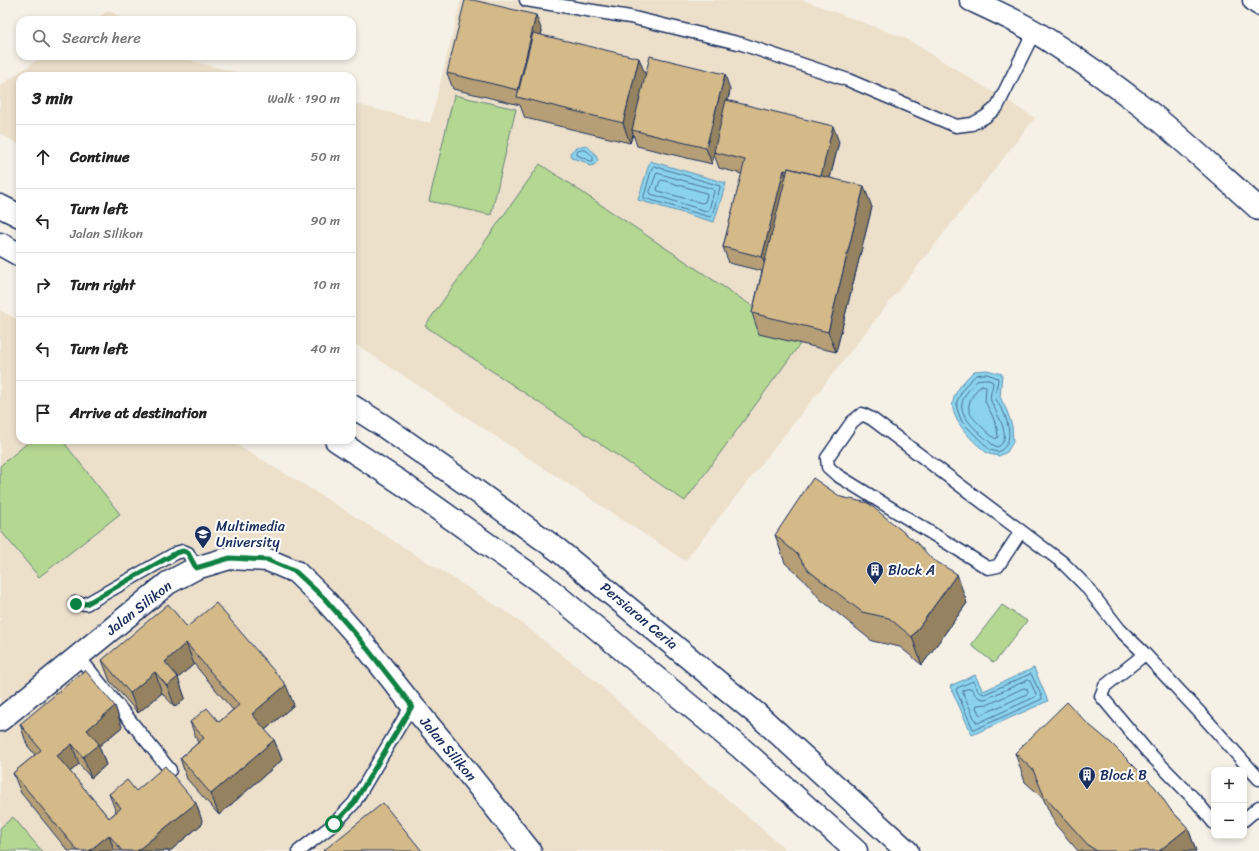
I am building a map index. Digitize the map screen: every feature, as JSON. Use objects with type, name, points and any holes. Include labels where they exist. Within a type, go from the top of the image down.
[{"type":"street","points":[[971,0],[1010,18],[1053,43]]},
{"type":"street","points":[[1007,0],[1023,24],[1053,43],[1143,107],[1179,137],[1259,209]]},
{"type":"street","points":[[1254,0],[1259,4]]},
{"type":"street","points":[[0,206],[16,214]]},
{"type":"street","points":[[0,244],[16,252]]},
{"type":"street","name":"Persiaran Ceria","points":[[356,409],[462,481],[558,550],[758,715],[907,851]]},
{"type":"street","points":[[342,444],[403,484],[542,583],[741,748],[856,851]]},
{"type":"street","name":"Jalan Silikon","points":[[0,720],[168,583],[196,568],[230,558],[268,560],[296,572],[324,598],[359,638],[412,706],[456,758],[530,851]]},
{"type":"lane","points":[[526,0],[630,17],[742,44],[848,80],[956,126],[972,124],[985,117],[997,107],[1034,32]]},
{"type":"lane","points":[[1022,531],[998,566],[988,568],[837,474],[828,467],[827,458],[852,422],[862,414],[872,419],[1022,531],[1062,562],[1085,585],[1120,630],[1145,654],[1259,778]]},
{"type":"lane","points":[[76,604],[86,604],[176,553],[183,551],[188,553],[196,568]]},
{"type":"lane","points":[[1145,654],[1105,686],[1101,696],[1147,751],[1197,802],[1211,819]]},
{"type":"lane","points":[[78,656],[170,770]]},
{"type":"lane","points":[[299,851],[334,824],[354,803],[412,706]]},
{"type":"lane","points":[[1247,817],[1259,806]]},
{"type":"shaded area","points":[[461,0],[803,0],[905,38],[1035,118],[685,561],[356,345],[356,104],[430,123]]},
{"type":"shaded area","points":[[109,10],[118,16],[100,16]]},
{"type":"shaded area","points":[[37,60],[189,60],[234,72],[20,72]]},
{"type":"shaded area","points":[[16,75],[16,143],[0,134],[0,86]]},
{"type":"shaded area","name":"Multimedia University","points":[[0,310],[16,319],[16,444],[235,444],[303,484],[510,614],[598,683],[688,766],[788,851],[0,851]]},
{"type":"green space","points":[[454,95],[516,109],[491,215],[429,201]]},
{"type":"green space","points":[[540,164],[803,340],[685,501],[425,326]]},
{"type":"green space","points":[[26,444],[65,444],[120,514],[39,577],[0,530],[0,466]]},
{"type":"green space","points":[[1002,605],[1027,621],[994,663],[971,645]]},
{"type":"green space","points":[[13,817],[42,851],[0,851],[0,828]]},
{"type":"water","points":[[586,145],[594,152],[598,161],[594,165],[589,166],[585,162],[572,158],[570,153],[577,148]]},
{"type":"water","points":[[650,161],[726,183],[714,222],[638,200]]},
{"type":"water","points":[[987,370],[1002,374],[1000,397],[1012,426],[1013,442],[1007,452],[999,456],[987,453],[969,437],[959,423],[953,408],[954,397],[965,381],[974,371]]},
{"type":"water","points":[[1034,668],[1048,701],[972,735],[950,686],[975,675],[983,691]]},
{"type":"building","points":[[465,0],[473,0],[536,15],[518,90],[447,73]]},
{"type":"building","points":[[533,33],[639,58],[623,123],[517,97]]},
{"type":"building","points":[[650,56],[725,74],[706,148],[632,130]]},
{"type":"building","points":[[726,100],[833,126],[821,176],[788,168],[787,171],[784,170],[762,257],[723,247],[745,160],[714,152]]},
{"type":"building","points":[[788,168],[864,186],[828,332],[752,313]]},
{"type":"building","name":"Block A","points":[[813,478],[841,497],[868,503],[917,543],[932,559],[957,574],[912,637],[889,618],[862,612],[809,571],[797,554],[775,535]]},
{"type":"building","points":[[216,603],[286,685],[252,714],[274,740],[211,794],[180,758],[204,738],[190,722],[207,708],[219,722],[239,705],[186,643],[165,662],[178,677],[167,686],[155,672],[130,693],[102,660],[168,604],[187,627]]},
{"type":"building","points":[[85,670],[115,706],[87,730],[99,744],[83,757],[72,744],[57,756],[109,818],[121,808],[109,794],[127,780],[136,791],[165,766],[196,803],[137,851],[122,851],[109,835],[89,851],[78,851],[13,773],[41,750],[20,724]]},
{"type":"building","name":"Block B","points":[[1067,702],[1087,723],[1111,743],[1155,787],[1170,809],[1188,828],[1159,851],[1097,851],[1089,846],[1044,796],[1033,770],[1015,753]]},
{"type":"building","points":[[383,803],[422,851],[323,851]]},
{"type":"place","name":"Multimedia University","points":[[203,549]]},
{"type":"place","name":"Block A","points":[[875,585]]},
{"type":"place","name":"Block B","points":[[1087,790]]},
{"type":"route","points":[[76,604],[86,604],[144,570],[176,553],[183,551],[188,553],[196,568],[230,558],[268,560],[296,572],[324,598],[359,638],[412,706],[354,803],[334,824]]}]
